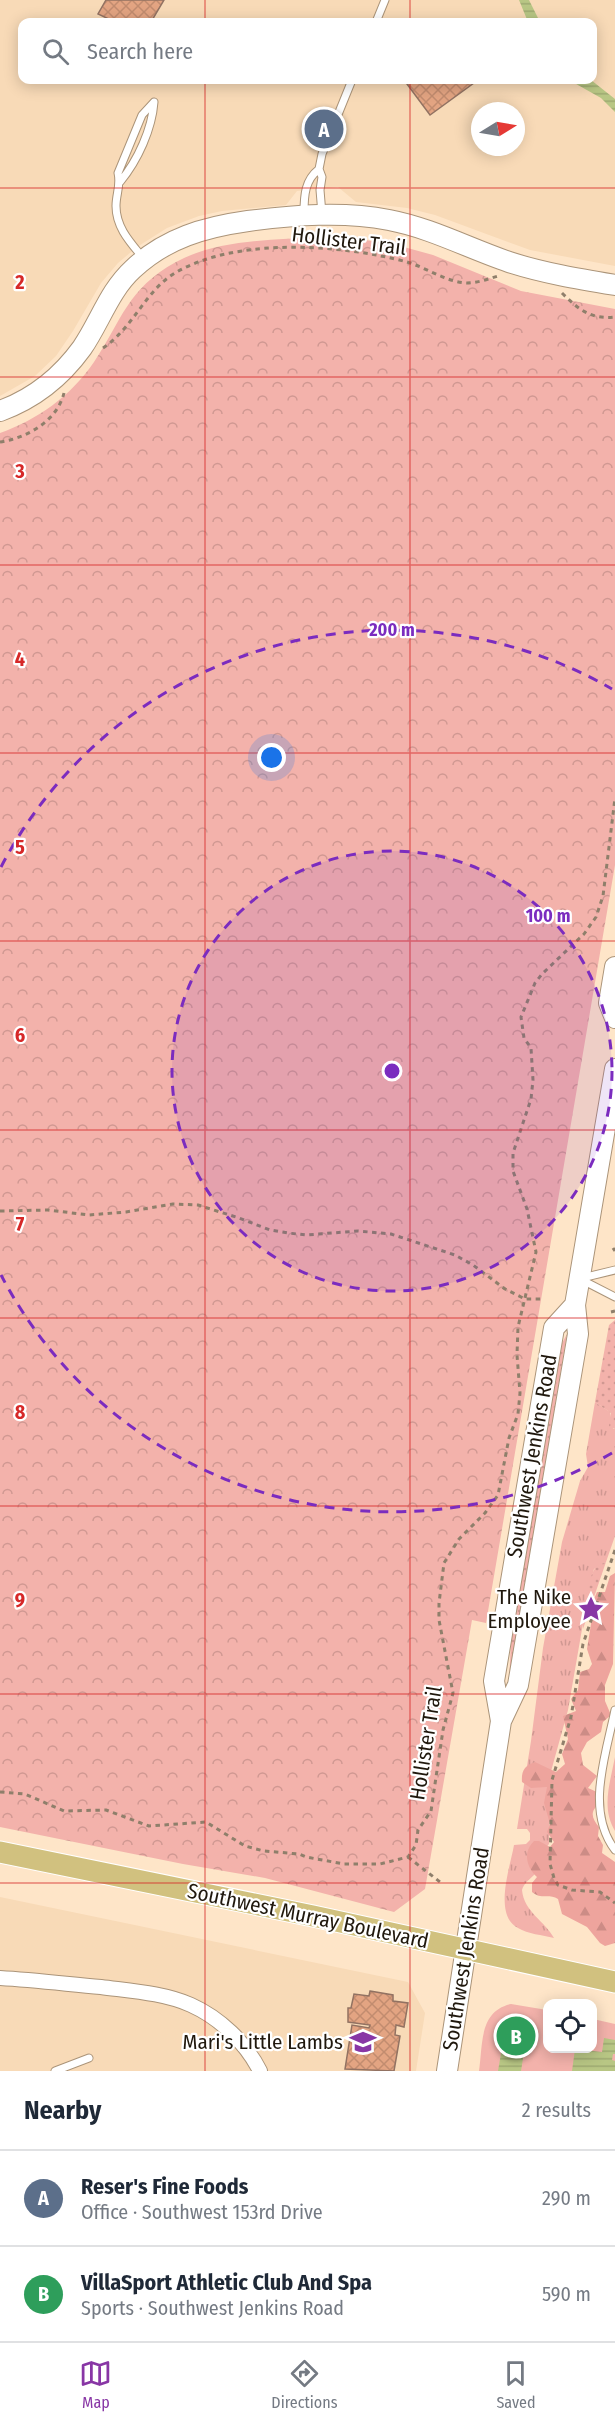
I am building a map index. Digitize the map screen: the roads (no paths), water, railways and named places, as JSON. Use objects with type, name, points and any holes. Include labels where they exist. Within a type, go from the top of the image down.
[{"type":"main road","points":[[0,411],[39,391],[69,364],[82,347],[111,295],[144,259],[171,242],[202,229],[313,216],[361,216],[412,225],[526,267],[615,285]]},
{"type":"main road","points":[[615,967],[609,1003],[615,1018]]},
{"type":"main road","name":"Southwest Jenkins Road","points":[[447,2071],[501,1720],[494,1681],[554,1328],[575,1305],[615,1069]]},
{"type":"main road","name":"Southwest Murray Boulevard","points":[[0,1852],[615,1982]]},
{"type":"street","points":[[0,1978],[127,1990],[170,1998],[192,2005],[235,2036],[260,2071]]},
{"type":"lane","points":[[377,18],[385,0]]},
{"type":"lane","points":[[313,216],[321,190],[322,177],[319,169],[326,140],[350,84]]},
{"type":"lane","points":[[120,182],[131,168],[153,118],[154,102],[142,115],[118,173],[120,182],[116,206],[118,222],[122,231],[144,259]]},
{"type":"lane","points":[[313,216],[306,191],[310,176],[319,169]]},
{"type":"lane","points":[[579,1278],[615,1270]]},
{"type":"lane","points":[[579,1278],[615,1297]]},
{"type":"lane","points":[[615,1710],[599,1793],[599,1808],[605,1833],[615,1850]]},
{"type":"lane","points":[[55,2071],[88,2058]]},
{"type":"place","name":"Reser's Fine Foods","points":[[324,129]]},
{"type":"place","name":"The Nike Employee","points":[[591,1609]]},
{"type":"place","name":"VillaSport Athletic Club And Spa","points":[[516,2036]]},
{"type":"place","name":"Mari's Little Lambs","points":[[363,2042]]}]
